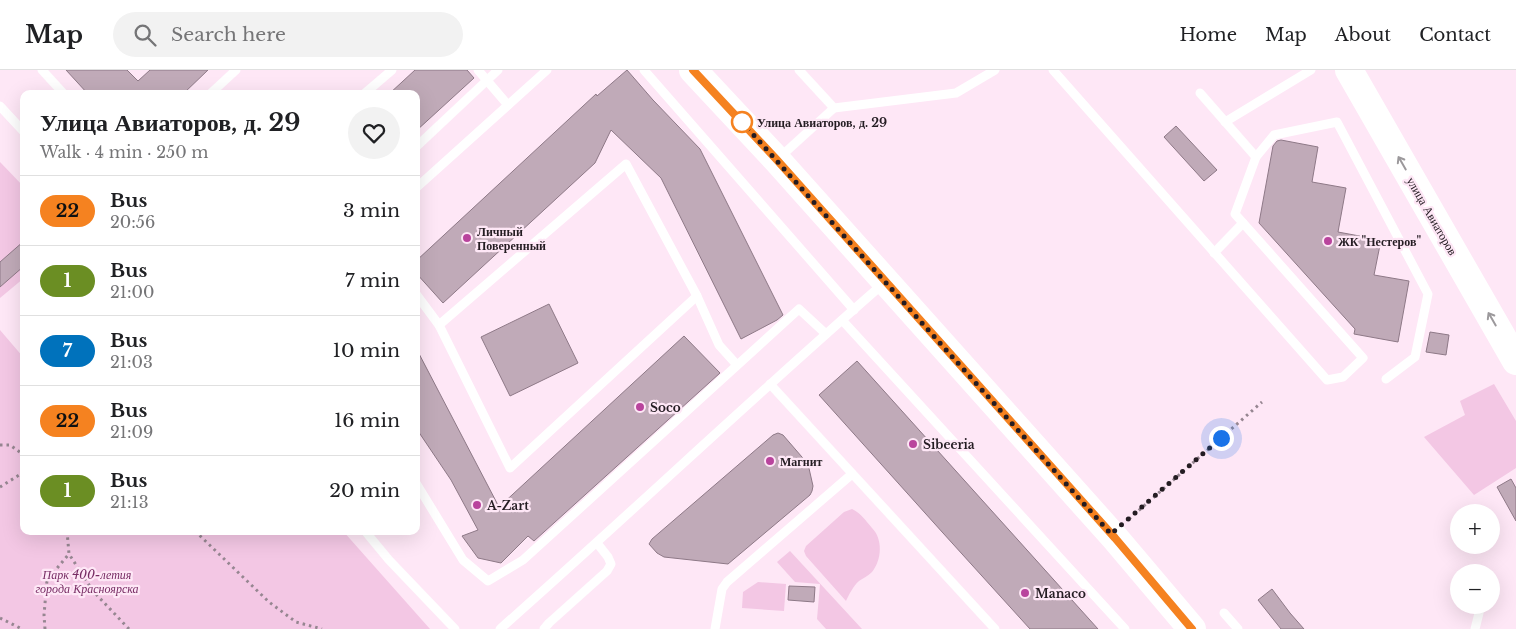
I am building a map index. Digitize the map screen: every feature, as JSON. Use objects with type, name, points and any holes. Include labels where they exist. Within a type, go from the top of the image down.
[{"type":"main road","points":[[694,70],[777,160],[1111,534],[1192,629]]},
{"type":"main road","name":"улица Авиаторов","points":[[1349,70],[1516,361]]},
{"type":"lane","points":[[42,70],[60,90]]},
{"type":"lane","points":[[214,90],[236,70]]},
{"type":"lane","points":[[369,90],[392,70]]},
{"type":"lane","points":[[478,70],[508,105]]},
{"type":"lane","points":[[420,143],[498,70]]},
{"type":"lane","points":[[420,184],[546,70]]},
{"type":"lane","points":[[644,70],[854,310]]},
{"type":"lane","points":[[799,70],[834,108]]},
{"type":"lane","points":[[777,160],[834,108],[956,93],[995,70]]},
{"type":"lane","points":[[1053,70],[1328,380],[1343,377],[1363,358],[1235,214],[1256,157],[1274,135],[1337,122],[1428,294],[1415,357],[1386,379]]},
{"type":"lane","points":[[1225,122],[1311,70]]},
{"type":"lane","points":[[1200,93],[1256,157]]},
{"type":"lane","points":[[0,106],[20,128]]},
{"type":"lane","points":[[439,325],[626,164],[696,296],[719,345],[738,365]]},
{"type":"lane","points":[[1214,253],[1243,223]]},
{"type":"lane","points":[[500,629],[770,384],[886,282]]},
{"type":"lane","points":[[420,299],[439,325],[510,468],[696,296]]},
{"type":"lane","points":[[420,490],[463,560],[488,581],[523,560],[799,309],[826,334]]},
{"type":"lane","points":[[842,320],[1124,629]]},
{"type":"lane","points":[[770,384],[995,629]]},
{"type":"lane","points":[[715,629],[719,598],[727,582],[852,474]]},
{"type":"lane","points":[[368,535],[389,560],[455,629]]},
{"type":"lane","points":[[544,629],[607,571],[611,564],[597,543]]},
{"type":"lane","points":[[1224,613],[1238,629]]},
{"type":"lane","points":[[1474,629],[1478,614]]},
{"type":"path","points":[[1111,534],[1262,402]]},
{"type":"path","points":[[0,445],[10,445],[20,452]]},
{"type":"path","points":[[0,487],[20,474]]},
{"type":"path","points":[[67,535],[69,554],[93,591],[129,629]]},
{"type":"path","points":[[199,535],[269,602],[296,622],[322,629]]},
{"type":"path","points":[[45,629],[44,615],[47,580],[69,554]]},
{"type":"path","points":[[0,618],[22,629]]},
{"type":"green space","points":[[0,162],[20,183],[20,281],[0,298]]},
{"type":"green space","name":"Парк 400-летия города Красноярска","points":[[0,330],[20,353],[20,535],[347,535],[430,629],[0,629]]},
{"type":"green space","points":[[1494,384],[1516,421],[1516,468],[1474,495],[1424,437],[1465,415],[1460,401]]},
{"type":"green space","points":[[852,509],[861,515],[876,533],[880,550],[875,567],[857,583],[846,601],[806,556],[804,551],[806,546],[844,512]]},
{"type":"green space","points":[[790,551],[862,629],[826,629],[817,619],[820,584],[795,582],[777,562]]},
{"type":"green space","points":[[758,582],[786,584],[784,611],[742,608],[743,592]]},
{"type":"building","points":[[66,70],[127,70],[138,81],[150,70],[208,70],[187,90],[84,90]]},
{"type":"building","points":[[415,70],[467,70],[474,78],[420,127],[420,90],[393,90]]},
{"type":"building","points":[[627,70],[700,149],[783,315],[777,320],[741,339],[661,178],[611,130],[595,163],[443,303],[420,277],[420,257],[596,94],[597,96]]},
{"type":"building","points":[[1176,126],[1217,170],[1204,181],[1164,137]]},
{"type":"building","name":"ЖК \"Нестеров\"","points":[[1281,140],[1318,147],[1312,182],[1346,188],[1338,232],[1381,240],[1374,275],[1409,281],[1398,342],[1354,334],[1355,329],[1259,223],[1273,146],[1277,141]]},
{"type":"building","points":[[20,244],[20,270],[0,287],[0,262]]},
{"type":"building","points":[[549,304],[578,363],[510,396],[481,337]]},
{"type":"building","points":[[1430,332],[1449,335],[1446,355],[1426,352]]},
{"type":"building","points":[[684,336],[720,373],[534,541],[528,536],[501,563],[478,558],[462,536],[478,530],[451,480],[420,434],[420,356],[499,507]]},
{"type":"building","points":[[857,361],[1098,629],[1030,629],[943,533],[819,395]]},
{"type":"building","points":[[778,433],[783,435],[808,464],[813,486],[810,495],[728,564],[664,557],[657,553],[649,544],[652,539],[773,435]]},
{"type":"building","points":[[1511,479],[1516,488],[1516,521],[1497,487]]},
{"type":"building","points":[[789,586],[815,587],[814,602],[788,600]]},
{"type":"building","points":[[1272,589],[1304,629],[1281,629],[1258,600]]},
{"type":"bus line","name":"22","points":[[693,70],[777,160],[1115,538],[1192,629]]},
{"type":"place","name":"Улица Авиаторов, д. 29","points":[[742,122]]},
{"type":"place","name":"Личный Поверенный","points":[[467,238]]},
{"type":"place","name":"ЖК \"Нестеров\"","points":[[1328,241]]},
{"type":"place","name":"Soco","points":[[640,407]]},
{"type":"place","name":"Sibeeria","points":[[913,444]]},
{"type":"place","name":"Магнит","points":[[770,461]]},
{"type":"place","name":"A-Zart","points":[[477,505]]},
{"type":"place","name":"Manaco","points":[[1025,593]]},
{"type":"route","points":[[742,122],[1111,534],[1221,438]]}]
